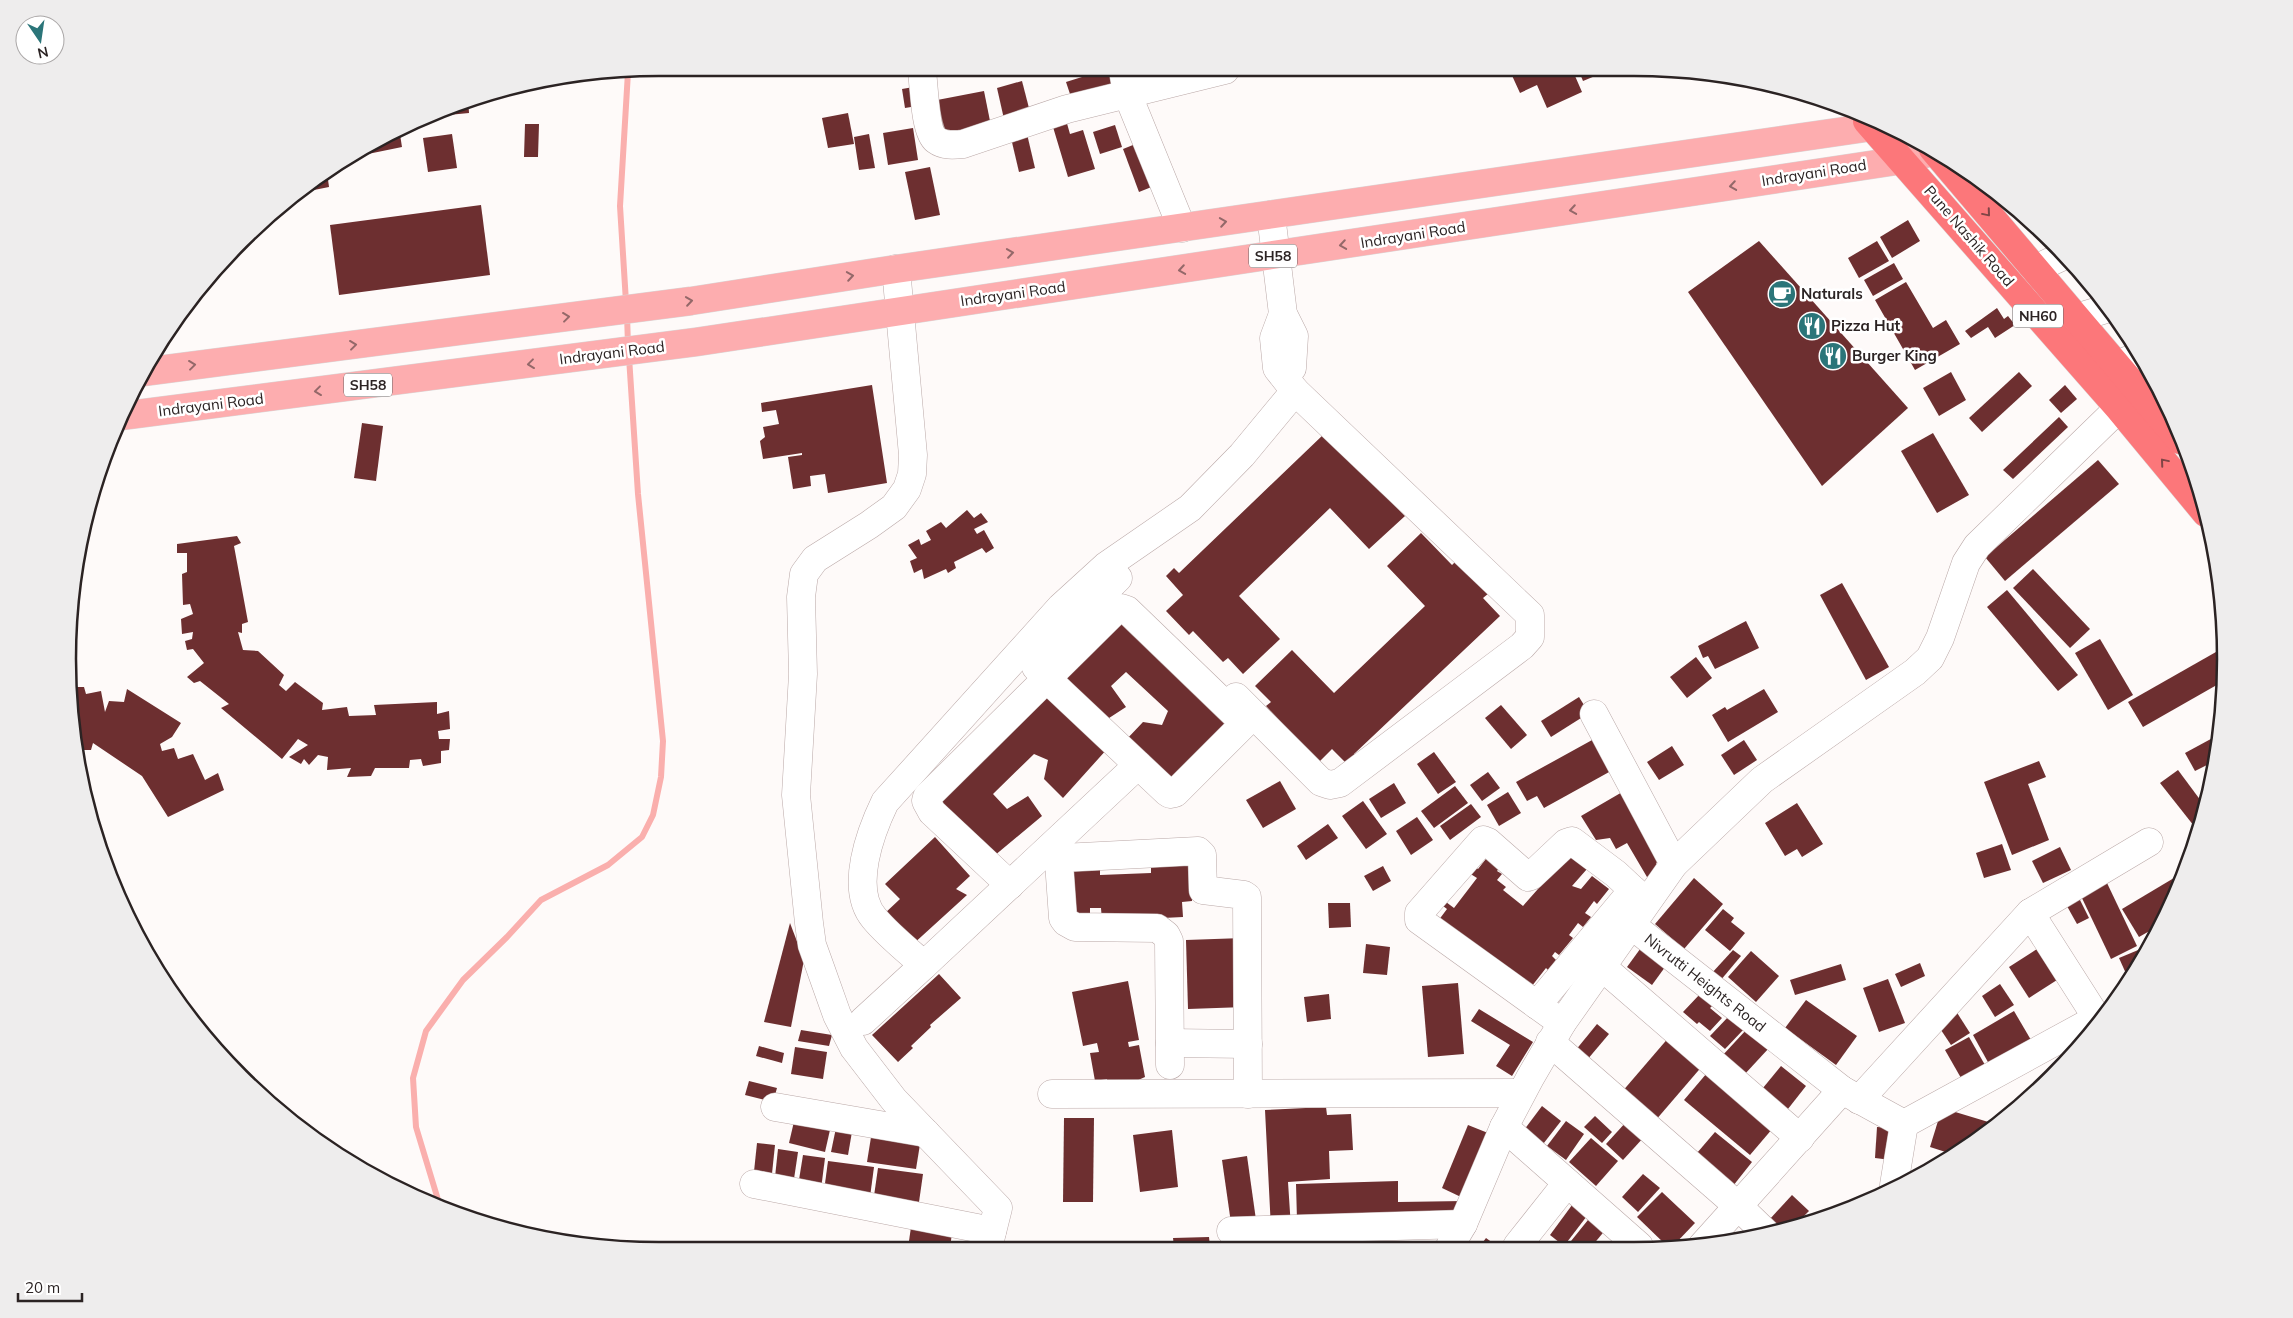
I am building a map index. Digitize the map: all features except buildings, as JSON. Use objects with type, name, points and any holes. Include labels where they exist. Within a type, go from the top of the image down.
[{"type":"highway","name":"Pune Nashik Road","points":[[1877,130],[2119,408],[2194,499]]},
{"type":"highway","name":"Pune Nashik Road","points":[[1951,169],[2076,318],[2127,360],[2162,413]]},
{"type":"main road","points":[[152,371],[607,312],[1868,126]]},
{"type":"main road","name":"Indrayani Road","points":[[130,415],[643,349],[1277,256],[1903,160],[1924,153]]},
{"type":"street","points":[[923,76],[930,132],[936,140],[947,145],[963,144],[1067,108],[1125,82],[1175,76]]},
{"type":"street","points":[[1125,82],[1182,228]]},
{"type":"street","points":[[924,965],[873,917],[866,904],[863,889],[864,854],[876,820],[885,802],[1061,608],[1112,572],[1158,532],[1190,508],[1242,455],[1290,384],[1294,336],[1283,314],[1272,215]]},
{"type":"street","points":[[2035,269],[2057,259]]},
{"type":"street","points":[[754,1184],[990,1239],[998,1208],[872,1074],[854,1048],[838,1015],[812,945],[796,794],[803,674],[801,597],[804,574],[815,559],[869,526],[894,507],[907,489],[912,474],[913,455],[896,269]]},
{"type":"street","points":[[2076,318],[2101,310]]},
{"type":"street","points":[[1112,572],[1314,776],[1321,782],[1330,785],[1340,783],[1522,646],[1530,637],[1530,615],[1290,384]]},
{"type":"street","points":[[1537,1005],[1640,896],[1762,780],[1916,672],[1930,658],[1940,638],[1966,563],[1977,546],[2119,408]]},
{"type":"street","points":[[1010,885],[932,812],[926,802],[927,797],[1047,679],[1116,610],[1124,609],[1243,722],[1241,728],[1173,794],[1167,792],[1047,679],[1036,667],[1036,659],[1112,572]]},
{"type":"street","points":[[1594,714],[1674,864]]},
{"type":"street","points":[[863,1021],[1138,765]]},
{"type":"street","points":[[1640,896],[1572,841],[1566,843],[1528,877],[1488,842],[1483,840],[1419,913],[1419,920],[1537,1005],[1556,1033],[1761,1228]]},
{"type":"street","points":[[1710,1237],[1800,1138],[1851,1095],[2030,913],[2149,842]]},
{"type":"street","points":[[1248,1044],[1170,1054],[1170,947],[1166,935],[1157,928],[1075,927],[1066,922],[1063,918],[1059,862],[1062,858],[1198,851],[1202,855],[1203,890],[1244,895],[1247,897],[1248,1044],[1248,1094]]},
{"type":"street","points":[[1630,924],[1640,896]]},
{"type":"street","points":[[2030,913],[2096,1014]]},
{"type":"street","name":"Nivrutti Heights Road","points":[[1456,1235],[1521,1093],[1556,1033],[1630,924],[1851,1095],[1904,1124]]},
{"type":"street","points":[[1601,966],[1800,1138]]},
{"type":"street","points":[[1895,1181],[1904,1124],[2088,1023]]},
{"type":"street","points":[[1052,1094],[1521,1093]]},
{"type":"street","points":[[775,1106],[926,1133]]},
{"type":"street","points":[[1504,1127],[1634,1242]]},
{"type":"street","points":[[1520,1242],[1567,1183]]},
{"type":"street","points":[[1231,1231],[1456,1235]]},
{"type":"waterway","points":[[626,302],[620,206],[628,77]]},
{"type":"waterway","points":[[627,315],[628,345]]},
{"type":"waterway","points":[[437,1198],[416,1127],[413,1078],[426,1031],[463,980],[541,900],[608,865],[642,837],[653,815],[661,777],[663,741],[638,494],[629,357]]},
{"type":"place","name":"Naturals","points":[[1782,294]]},
{"type":"place","name":"Pizza Hut","points":[[1812,326]]},
{"type":"place","name":"Burger King","points":[[1833,356]]}]
